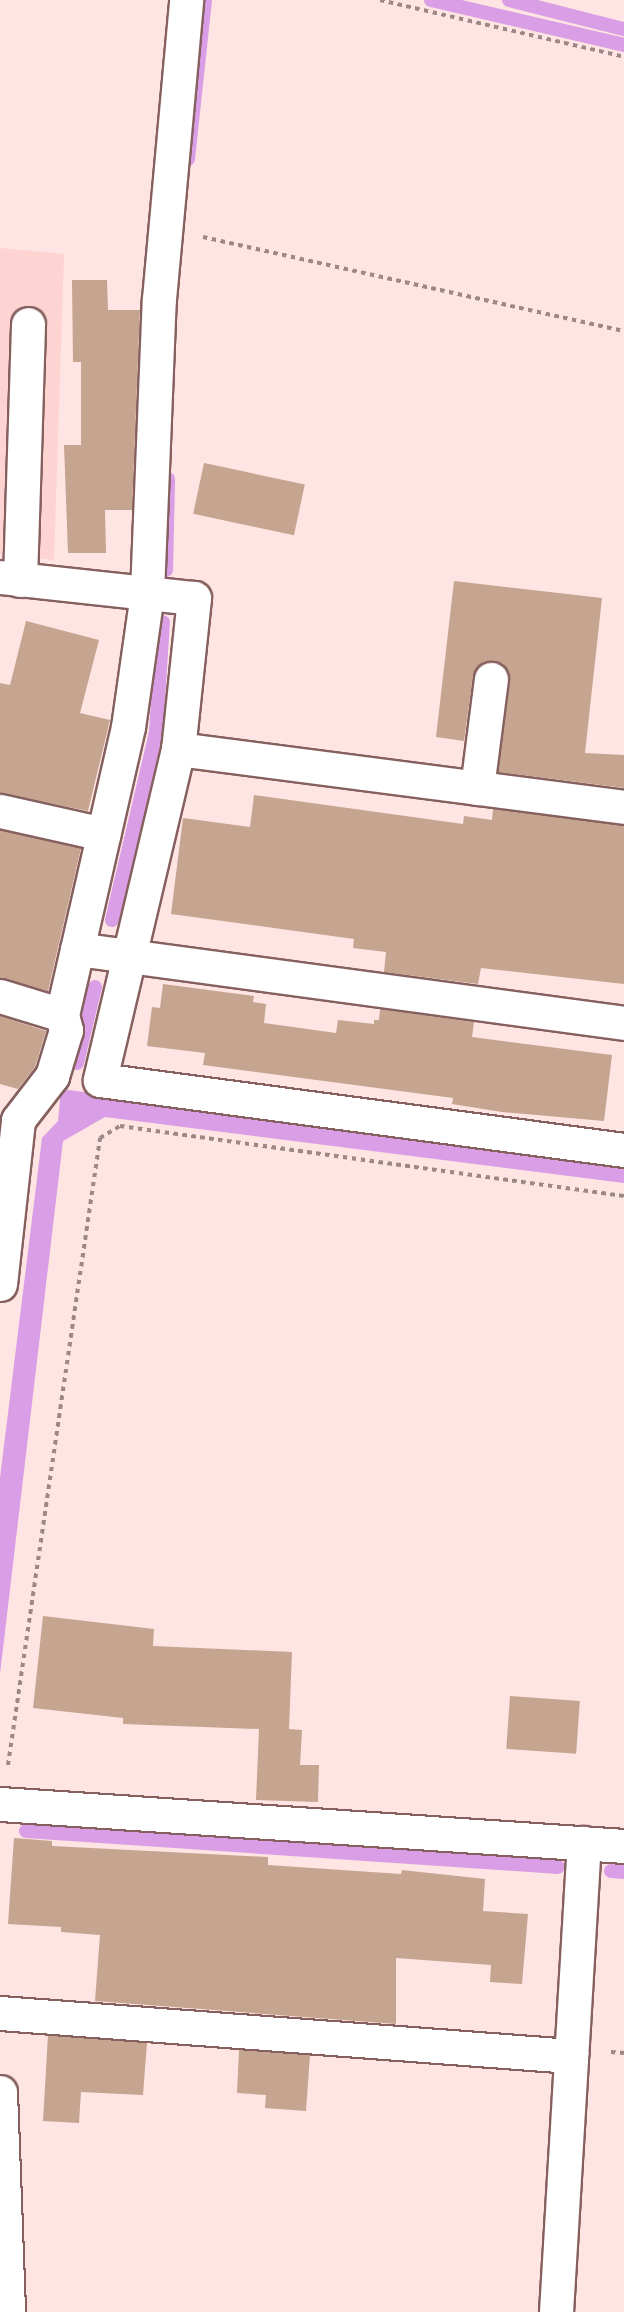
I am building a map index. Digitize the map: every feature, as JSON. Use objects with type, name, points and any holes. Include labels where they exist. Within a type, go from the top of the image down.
[{"type":"street","points":[[0,1284],[18,1120],[52,1076],[66,1030],[62,1016],[128,727],[147,593],[159,299],[186,0]]},
{"type":"street","points":[[28,324],[5,580],[194,598],[178,749],[100,1080]]},
{"type":"street","points":[[477,788],[491,678]]},
{"type":"street","points":[[178,749],[624,807]]},
{"type":"street","points":[[0,811],[103,834]]},
{"type":"street","points":[[77,949],[624,1023]]},
{"type":"street","points":[[0,996],[62,1016]]},
{"type":"street","points":[[52,1076],[100,1080],[624,1150]]},
{"type":"street","points":[[1,1807],[624,1846]]},
{"type":"street","points":[[556,2312],[584,1843]]},
{"type":"street","points":[[0,2013],[571,2056]]},
{"type":"street","points":[[0,2092],[8,2312]]},
{"type":"path","points":[[380,0],[624,57]]},
{"type":"path","points":[[166,228],[624,331]]},
{"type":"path","points":[[1,1807],[100,1138],[120,1126],[624,1196]]},
{"type":"shaded area","points":[[0,248],[64,254],[54,560],[0,554]]},
{"type":"shaded area","points":[[61,1089],[624,1164],[624,1183],[105,1117],[63,1141],[0,1674],[0,1478],[42,1138],[58,1121]]},
{"type":"building","points":[[72,280],[107,280],[108,310],[140,310],[132,510],[105,510],[106,553],[68,553],[64,445],[81,445],[81,362],[73,362]]},
{"type":"building","points":[[204,463],[305,484],[294,535],[193,514]]},
{"type":"building","points":[[454,581],[602,598],[585,753],[624,755],[624,788],[498,772],[510,681],[503,664],[494,661],[483,662],[473,676],[464,741],[436,737]]},
{"type":"building","points":[[26,621],[99,640],[80,713],[110,720],[88,811],[0,793],[0,683],[10,685]]},
{"type":"building","points":[[254,795],[463,824],[464,816],[492,820],[493,809],[624,825],[624,984],[481,968],[478,984],[384,972],[386,952],[353,948],[354,939],[171,914],[183,818],[250,827]]},
{"type":"building","points":[[0,830],[81,848],[48,991],[0,978]]},
{"type":"building","points":[[163,984],[254,996],[253,1002],[266,1004],[264,1023],[336,1033],[338,1020],[374,1024],[374,1020],[379,1020],[380,1009],[474,1022],[472,1037],[612,1055],[604,1121],[502,1112],[452,1104],[453,1098],[203,1065],[205,1053],[147,1046],[152,1007],[160,1008]]},
{"type":"building","points":[[0,1016],[46,1031],[35,1067],[18,1089],[0,1084]]},
{"type":"building","points":[[43,1616],[154,1629],[153,1646],[292,1652],[289,1729],[302,1730],[300,1765],[319,1765],[318,1802],[256,1800],[259,1729],[123,1724],[123,1718],[33,1708]]},
{"type":"building","points":[[510,1696],[580,1701],[576,1754],[506,1749]]},
{"type":"building","points":[[14,1838],[52,1841],[52,1846],[268,1857],[268,1865],[401,1874],[402,1870],[485,1879],[483,1911],[528,1914],[522,1984],[490,1982],[491,1965],[396,1958],[396,2024],[95,2001],[100,1935],[61,1932],[61,1927],[8,1924]]},
{"type":"building","points":[[48,2035],[147,2043],[143,2095],[81,2092],[79,2123],[43,2121]]},
{"type":"building","points":[[239,2050],[310,2055],[306,2111],[265,2108],[266,2095],[237,2093]]},
{"type":"waterway","points":[[188,159],[205,0]]},
{"type":"waterway","points":[[431,0],[624,45]]},
{"type":"waterway","points":[[509,0],[624,29]]},
{"type":"waterway","points":[[166,570],[168,479]]},
{"type":"waterway","points":[[112,920],[156,732],[163,622]]},
{"type":"waterway","points":[[77,1063],[95,987]]},
{"type":"waterway","points":[[26,1831],[558,1867]]},
{"type":"waterway","points":[[611,1871],[624,1872]]}]
